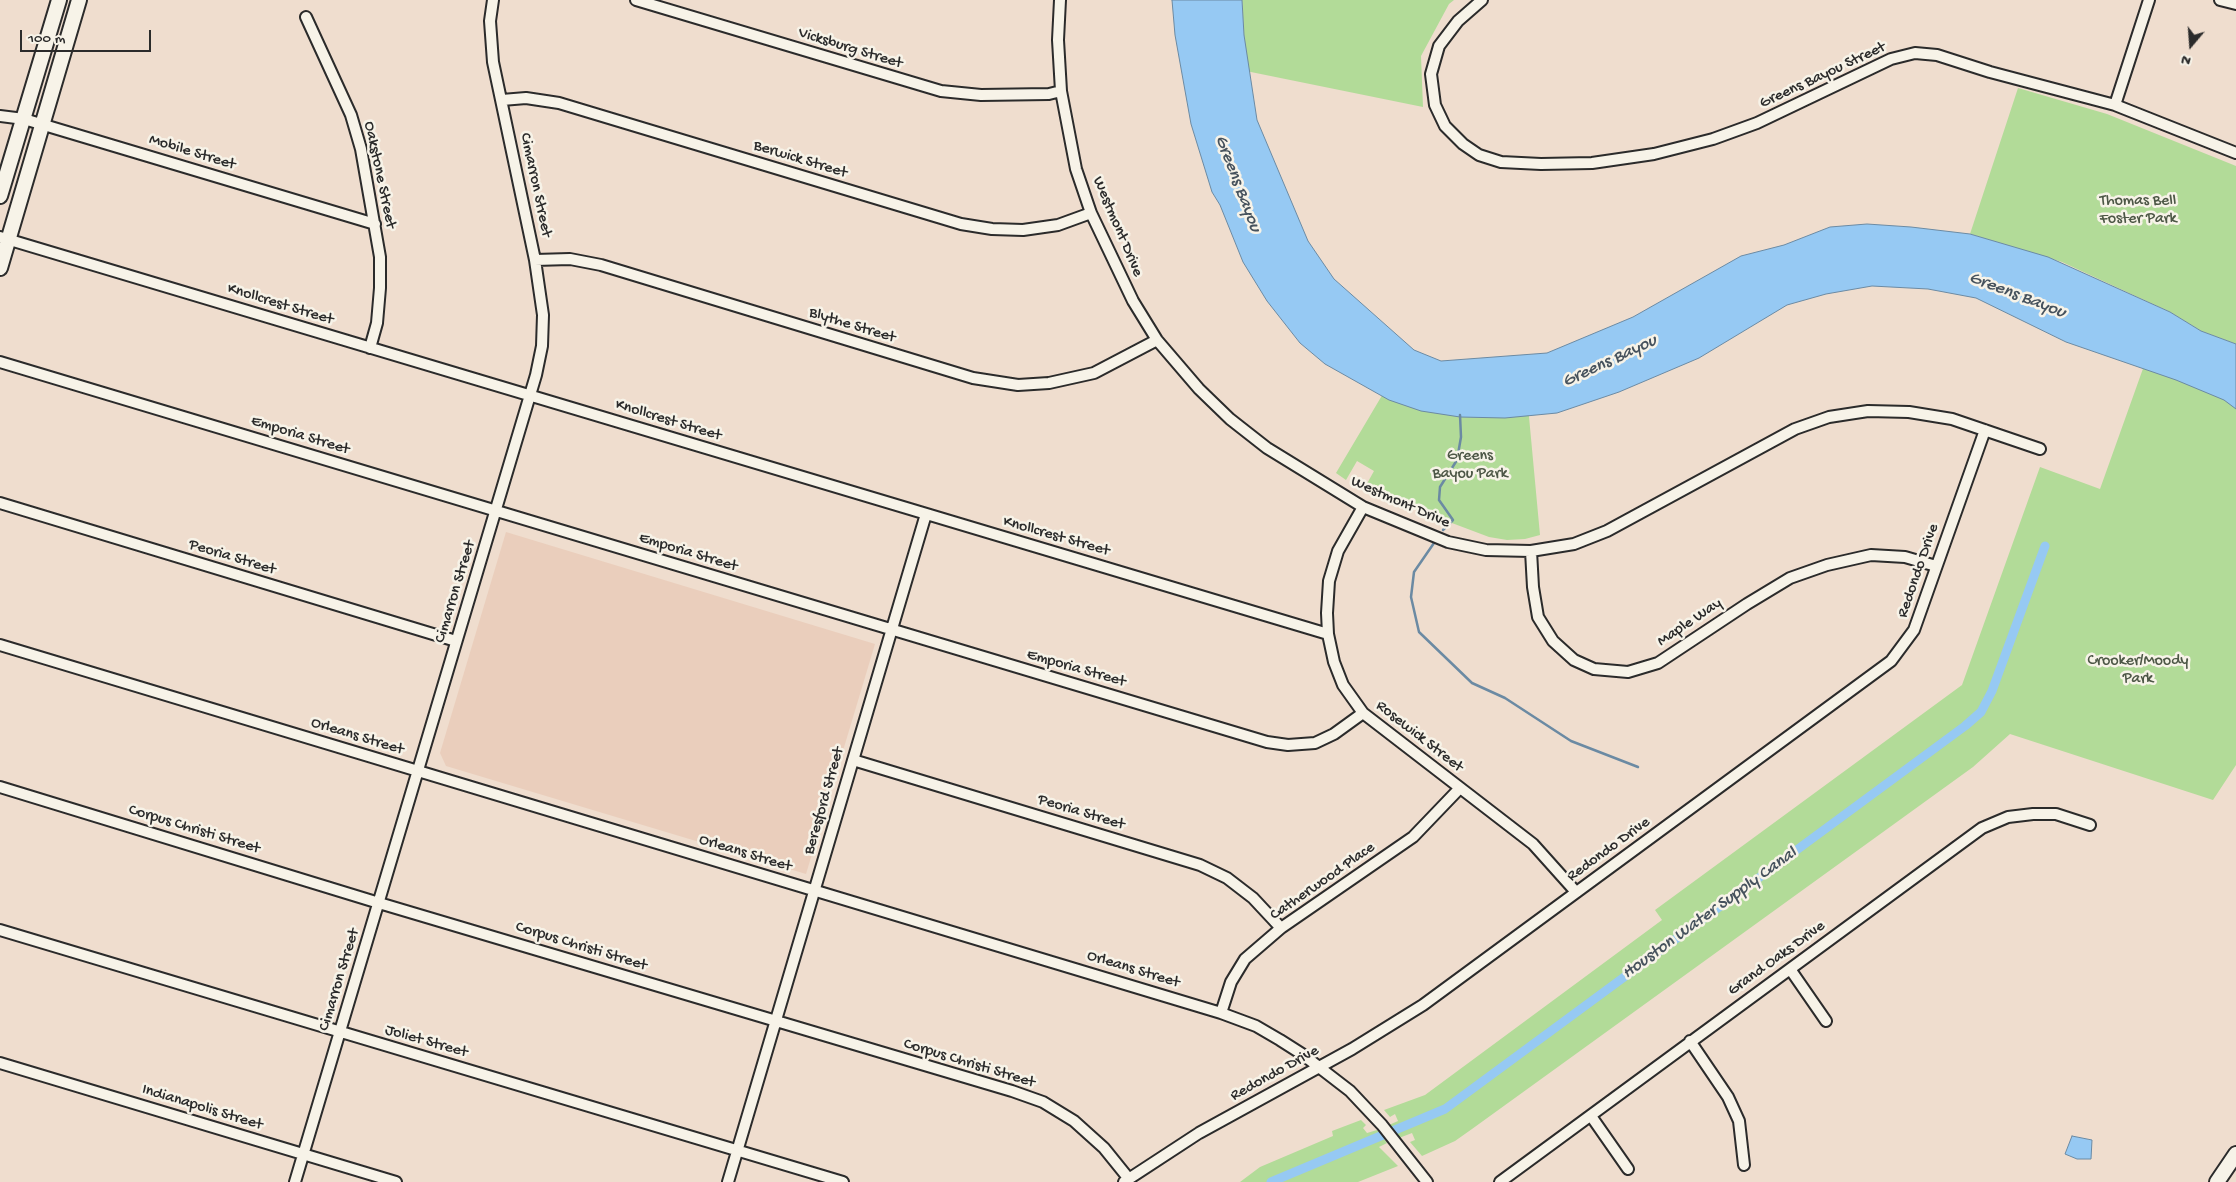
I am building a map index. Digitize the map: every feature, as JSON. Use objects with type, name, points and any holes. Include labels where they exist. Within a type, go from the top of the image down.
[{"type":"main road","points":[[0,196],[59,1]]},
{"type":"main road","points":[[0,268],[4,238],[43,124],[79,2]]},
{"type":"main road","points":[[2223,1180],[2236,1154]]},
{"type":"street","name":"Cimarron Street","points":[[295,1182],[536,375],[542,338],[543,315],[535,260],[493,62],[490,20],[493,0]]},
{"type":"street","name":"Vicksburg Street","points":[[636,0],[942,91],[981,95],[1049,94],[1060,91]]},
{"type":"street","name":"Westmont Drive","points":[[1060,0],[1058,40],[1060,91],[1076,169],[1091,213],[1133,301],[1157,340],[1199,389],[1238,425],[1267,448],[1363,507],[1448,542],[1486,550],[1531,551],[1574,544],[1607,531],[1795,429],[1829,417],[1868,411],[1909,412],[1952,419],[2040,449]]},
{"type":"street","name":"Greens Bayou Street","points":[[1482,0],[1458,21],[1440,46],[1431,74],[1435,105],[1445,126],[1463,144],[1479,155],[1501,162],[1541,164],[1592,163],[1654,154],[1713,139],[1781,113],[1891,59],[1914,53],[1937,55],[1990,72],[2115,105],[2236,153]]},
{"type":"street","points":[[2115,105],[2149,0]]},
{"type":"street","points":[[2220,0],[2236,4]]},
{"type":"street","name":"Oakstone Street","points":[[306,16],[351,115],[361,149],[380,257],[377,323],[370,348]]},
{"type":"street","name":"Berwick Street","points":[[502,100],[526,98],[559,103],[961,224],[992,229],[1023,230],[1058,225],[1091,213]]},
{"type":"street","name":"Mobile Street","points":[[0,116],[43,124],[375,224]]},
{"type":"street","name":"Knollcrest Street","points":[[4,238],[1328,634]]},
{"type":"street","name":"Blythe Street","points":[[535,260],[570,259],[601,266],[973,378],[1018,385],[1049,383],[1094,373],[1157,340]]},
{"type":"street","name":"Emporia Street","points":[[0,362],[1267,742],[1288,745],[1315,742],[1334,734],[1363,712]]},
{"type":"street","name":"Redondo Drive","points":[[1126,1180],[1199,1134],[1423,1005],[1892,661],[1914,630],[1985,430]]},
{"type":"street","name":"Peoria Street","points":[[0,503],[456,641]]},
{"type":"street","name":"Rosewick Street","points":[[1363,507],[1338,551],[1329,581],[1328,634],[1334,662],[1343,685],[1363,712],[1533,844],[1576,892]]},
{"type":"street","name":"Beresford Street","points":[[728,1182],[926,514]]},
{"type":"street","name":"Maple Way","points":[[1531,551],[1533,587],[1538,617],[1553,641],[1574,660],[1594,669],[1628,672],[1658,663],[1790,578],[1827,565],[1871,555],[1905,557],[1936,566]]},
{"type":"street","name":"Orleans Street","points":[[0,645],[1221,1013],[1256,1026],[1320,1066],[1350,1091],[1382,1125],[1428,1182]]},
{"type":"street","name":"Peoria Street","points":[[853,760],[1200,865],[1227,878],[1253,898],[1281,928]]},
{"type":"street","name":"Corpus Christi Street","points":[[0,787],[1012,1091],[1043,1102],[1074,1121],[1104,1148],[1126,1180]]},
{"type":"street","name":"Catherwood Place","points":[[1221,1013],[1231,982],[1245,959],[1281,928],[1412,837],[1460,788]]},
{"type":"street","name":"Grand Oaks Drive","points":[[1500,1182],[1982,828],[2008,816],[2033,814],[2056,814],[2090,825]]},
{"type":"street","name":"Joliet Street","points":[[0,930],[843,1182]]},
{"type":"street","points":[[1790,969],[1826,1021]]},
{"type":"street","points":[[1690,1041],[1728,1096],[1739,1121],[1744,1165]]},
{"type":"street","name":"Indianapolis Street","points":[[0,1063],[396,1182]]},
{"type":"street","points":[[1591,1116],[1628,1169]]},
{"type":"shaded area","points":[[506,532],[875,644],[806,874],[446,766],[440,753]]},
{"type":"green space","points":[[1242,0],[1454,0],[1449,4],[1421,56],[1423,107],[1246,71]]},
{"type":"green space","name":"Thomas Bell Foster Park","points":[[2018,88],[2107,114],[2236,166],[2236,344],[2201,331],[2170,312],[2062,262],[1970,234]]},
{"type":"green space","name":"Crooker/Moody Park","points":[[2145,363],[2236,404],[2236,765],[2213,800],[2010,734],[1973,767],[1455,1141],[1422,1156],[1410,1142],[1415,1140],[1412,1133],[1399,1138],[1389,1125],[1398,1121],[1395,1114],[1390,1117],[1384,1110],[1425,1095],[1662,920],[1655,910],[1962,685],[2040,467],[2100,489]]},
{"type":"green space","name":"Greens Bayou Park","points":[[1387,387],[1528,406],[1540,535],[1525,539],[1507,540],[1489,537],[1391,500],[1364,489],[1374,471],[1357,461],[1346,480],[1336,473]]},
{"type":"green space","points":[[1361,1120],[1366,1125],[1363,1128],[1367,1133],[1377,1130],[1387,1143],[1379,1147],[1398,1166],[1358,1182],[1240,1182],[1260,1167],[1333,1136],[1332,1131]]},
{"type":"water","name":"Greens Bayou","points":[[1172,0],[1242,0],[1244,35],[1257,120],[1308,241],[1334,279],[1414,350],[1441,361],[1547,353],[1633,317],[1741,256],[1784,245],[1830,227],[1867,224],[1970,234],[2048,257],[2170,312],[2201,331],[2236,344],[2236,409],[2224,400],[2176,380],[2066,342],[1976,298],[1928,289],[1872,286],[1826,294],[1787,305],[1699,358],[1619,392],[1557,413],[1505,418],[1460,417],[1421,411],[1389,400],[1325,364],[1300,343],[1267,301],[1243,262],[1220,205],[1212,192],[1191,124],[1175,35]]},
{"type":"water","points":[[2072,1136],[2092,1140],[2091,1159],[2077,1159],[2065,1154]]},
{"type":"waterway","points":[[1443,530],[1453,520],[1439,500],[1440,487],[1457,460],[1461,437],[1460,415]]},
{"type":"waterway","points":[[1434,543],[1414,572],[1411,597],[1419,632],[1472,683],[1505,698],[1571,741],[1638,767]]},
{"type":"waterway","name":"Houston Water Supply Canal","points":[[1271,1182],[1445,1109],[1965,726],[1981,712],[1992,691],[2045,546]]}]
